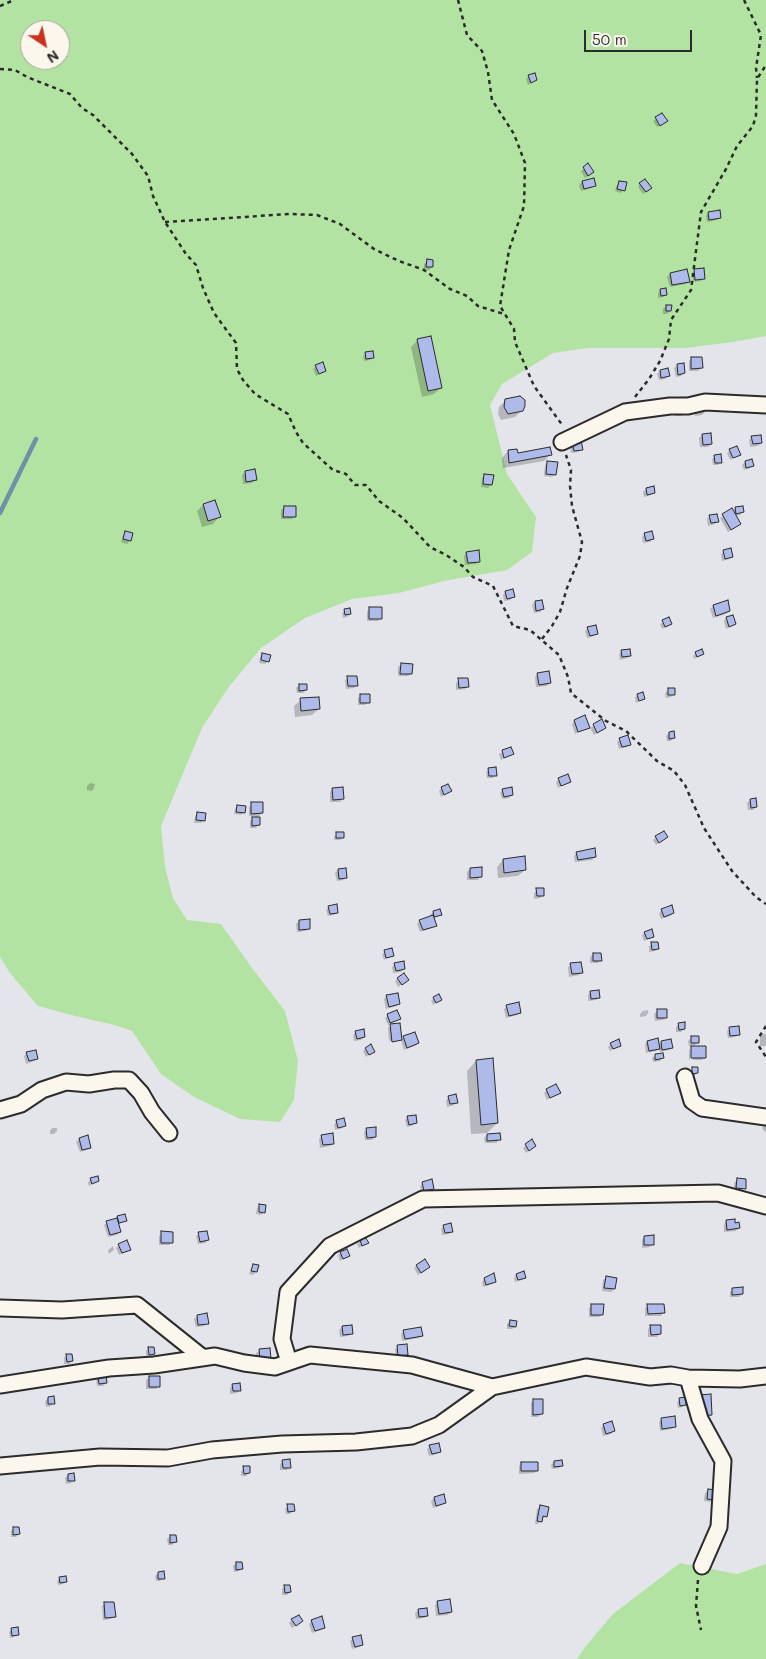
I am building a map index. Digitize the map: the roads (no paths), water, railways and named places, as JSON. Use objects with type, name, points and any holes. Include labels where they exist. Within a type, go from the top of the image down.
[{"type":"street","points":[[562,442],[625,412],[670,406],[688,406],[706,402],[766,405]]},
{"type":"street","points":[[685,1077],[692,1101],[702,1108],[766,1118]]},
{"type":"street","points":[[0,1110],[21,1104],[42,1090],[66,1082],[89,1084],[114,1080],[130,1080],[169,1133]]},
{"type":"street","points":[[290,1362],[282,1339],[288,1292],[330,1246],[423,1199],[718,1193],[766,1206]]},
{"type":"street","points":[[0,1308],[62,1310],[138,1304],[202,1357]]},
{"type":"street","points":[[0,1385],[110,1368],[154,1365],[202,1357],[215,1356],[244,1363],[275,1366],[310,1355],[412,1365],[492,1387]]},
{"type":"street","points":[[0,1466],[100,1457],[168,1458],[212,1450],[282,1444],[356,1442],[412,1436],[439,1425],[492,1387],[586,1367],[650,1377],[671,1375],[688,1378],[740,1380],[766,1376]]},
{"type":"street","points":[[688,1378],[700,1419],[722,1461],[719,1527],[702,1566]]},
{"type":"waterway","points":[[0,513],[36,439]]}]
